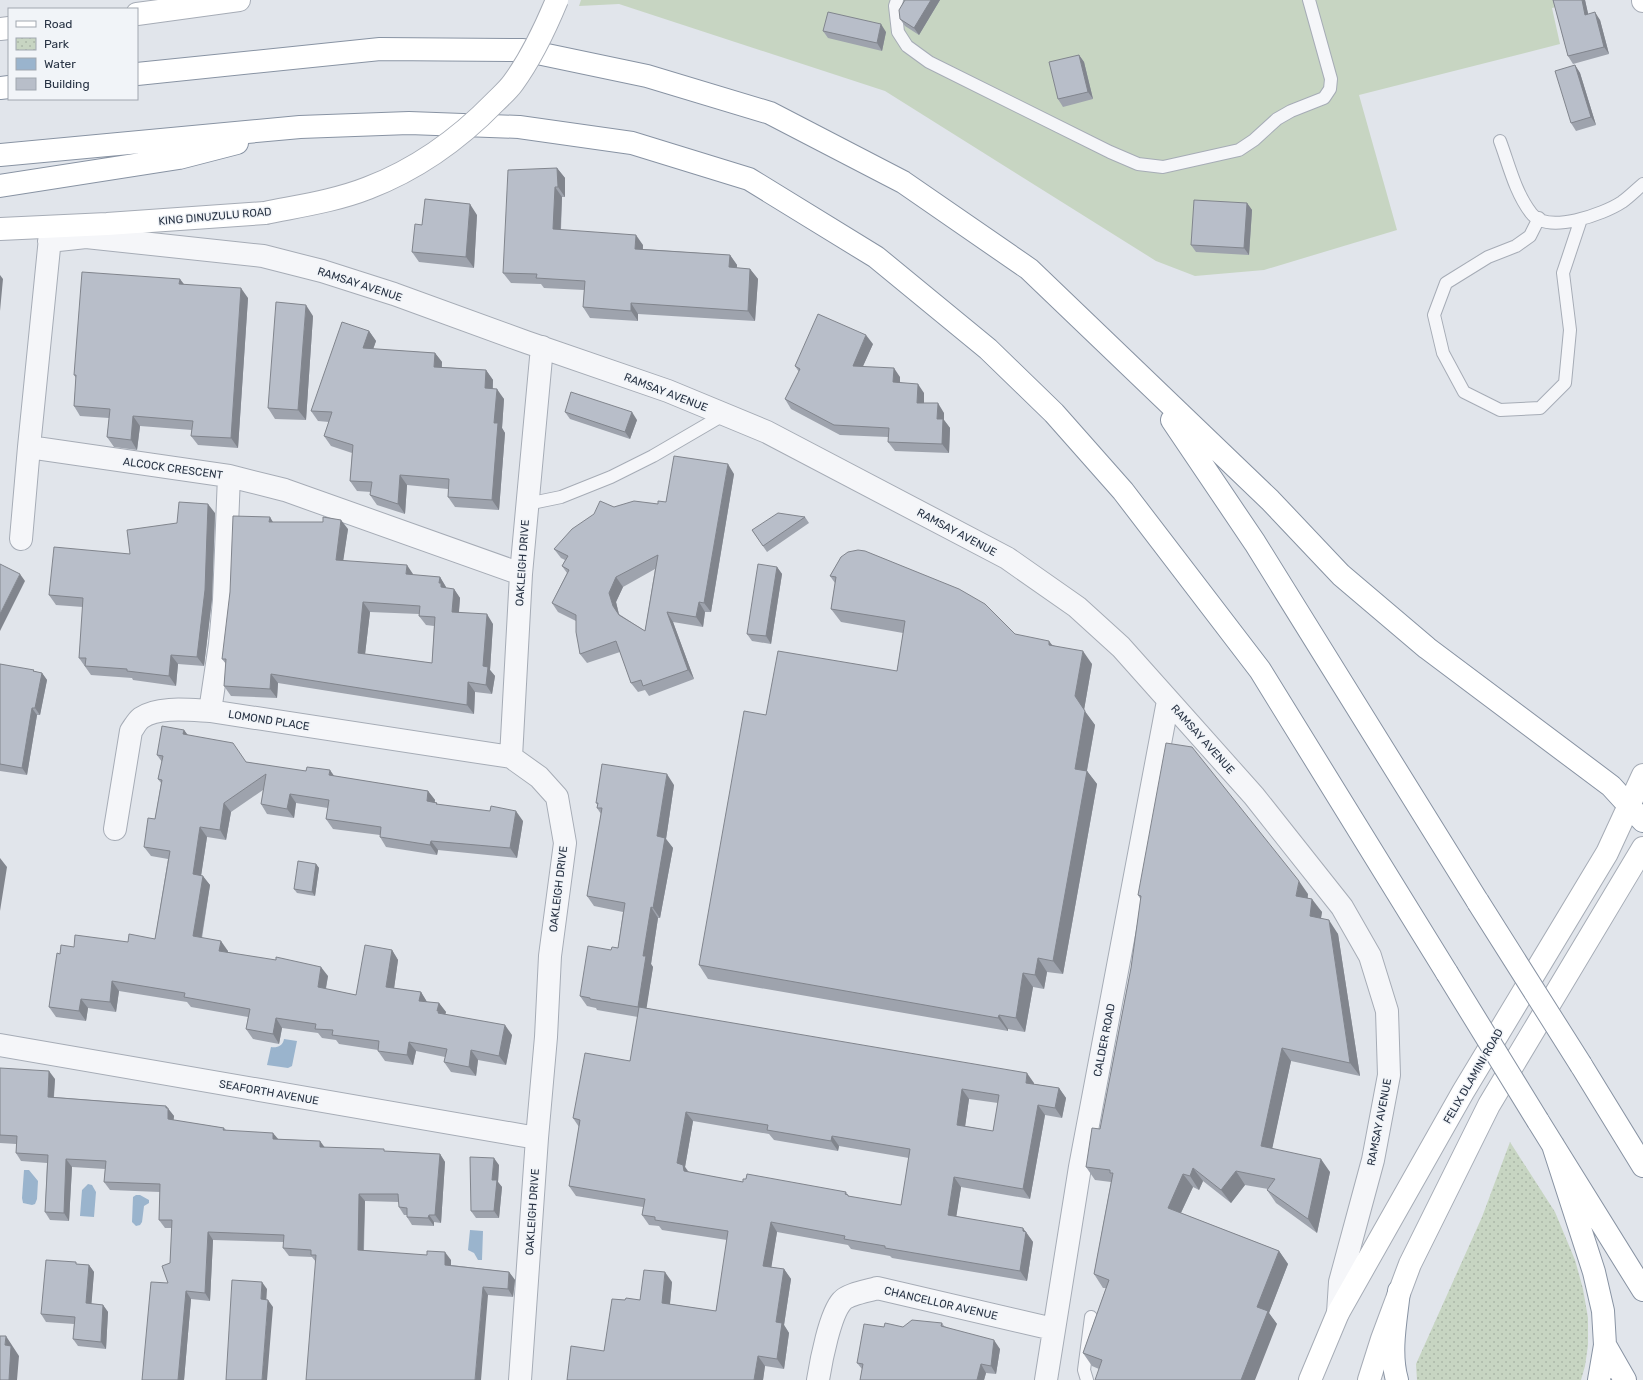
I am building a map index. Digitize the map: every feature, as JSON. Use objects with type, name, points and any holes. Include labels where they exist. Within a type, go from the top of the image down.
[{"type":"main road","points":[[138,14],[239,0]]},
{"type":"main road","name":"KING DINUZULU ROAD","points":[[0,229],[50,234],[265,213],[323,202],[368,188],[443,148],[481,117],[513,84],[540,40],[557,0]]},
{"type":"main road","points":[[138,74],[380,49],[523,50],[647,76],[770,113],[903,182],[1029,269],[1149,386],[1270,500],[1341,575],[1427,648],[1611,786],[1643,821]]},
{"type":"main road","points":[[0,155],[300,127],[409,123],[519,127],[632,142],[749,179],[876,257],[988,350],[1054,413],[1124,491],[1260,670],[1643,1290]]},
{"type":"main road","points":[[0,186],[180,158],[300,127]]},
{"type":"main road","points":[[1149,386],[1255,543],[1643,1166]]},
{"type":"main road","name":"FELIX DLAMINI ROAD","points":[[1310,1380],[1338,1313],[1463,1092],[1607,853],[1628,804],[1643,775]]},
{"type":"main road","points":[[1369,1380],[1382,1338],[1410,1264],[1489,1105],[1643,848]]},
{"type":"main road","points":[[1553,1145],[1594,1272],[1603,1311],[1605,1345],[1599,1380]]},
{"type":"main road","points":[[1397,1380],[1394,1369],[1399,1292]]},
{"type":"main road","points":[[1605,1345],[1625,1380]]},
{"type":"street","name":"RAMSAY AVENUE","points":[[50,234],[263,256],[322,271],[394,294],[668,391],[766,432],[1007,558],[1077,607],[1122,647],[1168,701],[1254,796],[1342,907],[1370,956],[1387,1011],[1389,1075],[1373,1160],[1340,1282],[1338,1313]]},
{"type":"street","points":[[21,539],[50,234]]},
{"type":"street","name":"OAKLEIGH DRIVE","points":[[520,1380],[537,1138],[546,1037],[550,956],[565,844],[557,797],[539,777],[511,757],[520,574],[542,347]]},
{"type":"street","name":"ALCOCK CRESCENT","points":[[30,447],[229,476],[285,490],[520,574]]},
{"type":"street","points":[[210,711],[222,622],[229,476]]},
{"type":"street","name":"CALDER ROAD","points":[[1046,1380],[1053,1329],[1082,1159],[1168,701]]},
{"type":"street","name":"LOMOND PLACE","points":[[115,829],[131,730],[140,718],[153,712],[176,709],[210,711],[511,757]]},
{"type":"street","name":"SEAFORTH AVENUE","points":[[0,1046],[537,1138]]},
{"type":"street","name":"CHANCELLOR AVENUE","points":[[818,1380],[832,1318],[842,1300],[858,1293],[877,1288],[1053,1329]]},
{"type":"lane","points":[[897,0],[895,6],[898,32],[907,46],[929,62],[1110,152],[1138,164],[1163,167],[1239,150],[1254,140],[1277,119],[1291,111],[1324,98],[1330,89],[1331,79],[1309,0]]},
{"type":"lane","points":[[1500,141],[1518,190],[1532,215],[1545,221],[1558,224],[1599,213],[1622,202],[1643,184]]},
{"type":"lane","points":[[1539,218],[1530,236],[1516,246],[1488,257],[1446,283],[1434,315],[1443,353],[1464,392],[1500,410],[1540,408],[1565,383],[1570,330],[1563,273],[1581,219]]},
{"type":"lane","points":[[527,504],[561,496],[611,477],[653,456],[725,414]]},
{"type":"lane","points":[[1087,1380],[1084,1370],[1092,1316]]},
{"type":"green space","points":[[581,0],[1585,0],[1552,8],[1560,44],[1359,95],[1397,230],[1264,270],[1195,276],[1156,261],[885,91],[619,4],[579,6]]},
{"type":"green space","points":[[1510,1142],[1555,1212],[1575,1260],[1583,1289],[1588,1318],[1588,1345],[1581,1380],[1417,1380],[1416,1364],[1482,1217]]},
{"type":"water","points":[[284,1039],[297,1041],[292,1066],[288,1068],[267,1065],[271,1047],[279,1046]]},
{"type":"water","points":[[24,1170],[29,1170],[38,1181],[37,1199],[35,1204],[32,1205],[23,1203]]},
{"type":"water","points":[[88,1184],[92,1185],[96,1192],[94,1217],[80,1216],[82,1190]]},
{"type":"water","points":[[140,1195],[149,1200],[149,1203],[144,1206],[142,1222],[140,1225],[136,1226],[132,1222],[133,1197]]},
{"type":"water","points":[[470,1230],[483,1231],[482,1260],[478,1260],[474,1253],[468,1250]]},
{"type":"building","points":[[905,0],[931,0],[914,28],[900,19],[899,10]]},
{"type":"building","points":[[1553,0],[1582,0],[1585,15],[1595,12],[1604,47],[1568,56]]},
{"type":"building","points":[[828,12],[881,24],[877,43],[823,31]]},
{"type":"building","points":[[1079,55],[1088,92],[1058,99],[1049,62]]},
{"type":"building","points":[[1575,65],[1591,117],[1571,123],[1555,71]]},
{"type":"building","points":[[557,168],[558,187],[555,187],[553,229],[636,235],[635,249],[730,255],[729,267],[750,269],[748,311],[631,303],[631,311],[583,307],[585,281],[536,278],[537,274],[503,273],[508,170]]},
{"type":"building","points":[[425,199],[470,204],[466,257],[412,252],[415,224],[422,225]]},
{"type":"building","points":[[1194,200],[1247,203],[1244,248],[1191,245]]},
{"type":"building","points":[[82,272],[180,279],[179,284],[241,288],[231,438],[191,436],[193,421],[133,416],[131,440],[107,437],[110,409],[74,406],[76,375],[74,375]]},
{"type":"building","points":[[276,302],[306,305],[298,410],[268,408]]},
{"type":"building","points":[[818,314],[866,335],[853,366],[894,368],[893,382],[918,384],[917,403],[938,403],[937,419],[943,419],[942,444],[888,442],[889,428],[834,425],[785,399],[800,369],[795,366]]},
{"type":"building","points":[[342,322],[369,331],[363,348],[435,353],[434,367],[486,370],[485,388],[497,389],[494,423],[498,423],[492,500],[448,497],[449,479],[400,475],[398,504],[370,495],[372,482],[350,481],[353,445],[324,436],[332,412],[311,411]]},
{"type":"building","points":[[571,392],[632,412],[625,432],[565,412]]},
{"type":"building","points":[[674,456],[728,464],[704,603],[699,602],[696,617],[667,612],[688,670],[643,686],[641,680],[631,683],[616,641],[580,654],[576,632],[576,615],[552,603],[569,570],[562,566],[568,556],[554,549],[572,529],[594,514],[600,501],[614,507],[634,501],[658,504],[658,501],[666,502]],"holes":[[[658,555],[645,631],[619,615],[613,606],[609,593],[616,577]]]},
{"type":"building","points":[[179,502],[208,504],[205,590],[197,657],[171,655],[169,676],[127,671],[127,669],[85,666],[86,658],[79,658],[83,598],[49,595],[54,547],[130,554],[127,530],[177,523]]},
{"type":"building","points":[[778,513],[805,517],[763,546],[752,530]]},
{"type":"building","points":[[233,516],[270,517],[269,522],[323,522],[323,517],[341,520],[336,560],[407,565],[406,574],[440,577],[439,583],[441,583],[441,587],[454,589],[452,612],[487,614],[483,666],[488,667],[486,685],[468,682],[467,705],[271,674],[270,689],[224,686],[226,659],[222,659],[230,592]],"holes":[[[363,602],[420,606],[419,616],[435,617],[432,663],[358,653]]]},
{"type":"building","points":[[858,550],[865,551],[959,589],[985,604],[1015,634],[1049,641],[1049,645],[1083,651],[1075,696],[1085,711],[1075,769],[1087,771],[1053,961],[1038,958],[1035,975],[1023,973],[1016,1018],[999,1015],[998,1018],[699,965],[744,711],[766,715],[778,651],[897,671],[905,621],[831,609],[836,577],[830,576],[841,557],[848,552]]},
{"type":"building","points":[[0,564],[20,574],[0,614]]},
{"type":"building","points":[[758,564],[777,567],[766,636],[747,634]]},
{"type":"building","points":[[0,664],[34,670],[33,671],[42,673],[35,708],[32,708],[22,768],[0,764]]},
{"type":"building","points":[[162,726],[184,730],[183,734],[233,743],[246,762],[306,771],[307,767],[330,770],[329,775],[428,791],[427,801],[437,803],[436,804],[490,811],[491,806],[516,811],[510,848],[431,841],[430,845],[380,837],[381,827],[326,819],[329,800],[290,794],[287,809],[261,804],[266,774],[224,803],[220,830],[200,827],[193,874],[203,876],[193,936],[221,941],[219,951],[276,960],[276,957],[321,967],[318,987],[356,995],[365,945],[392,950],[386,987],[421,992],[419,1001],[439,1003],[438,1013],[505,1025],[499,1056],[471,1050],[469,1067],[444,1062],[447,1049],[409,1042],[407,1055],[378,1051],[379,1041],[332,1035],[333,1030],[315,1029],[316,1024],[276,1018],[273,1034],[246,1029],[250,1009],[184,997],[185,993],[112,981],[110,1002],[81,999],[79,1011],[49,1007],[57,953],[60,954],[61,945],[74,947],[75,935],[128,942],[129,934],[155,939],[170,851],[144,847],[148,818],[155,819],[162,780],[158,779],[163,756],[157,755]]},
{"type":"building","points":[[1166,743],[1192,747],[1299,881],[1296,896],[1312,899],[1310,916],[1329,920],[1350,1063],[1282,1048],[1261,1146],[1321,1159],[1308,1219],[1267,1190],[1275,1179],[1236,1171],[1221,1190],[1193,1168],[1190,1176],[1183,1174],[1168,1208],[1279,1251],[1257,1307],[1268,1311],[1241,1380],[1095,1380],[1102,1360],[1083,1353],[1109,1280],[1094,1274],[1113,1173],[1110,1173],[1110,1170],[1086,1167],[1092,1128],[1100,1129],[1131,968],[1141,896],[1138,895]]},
{"type":"building","points":[[602,764],[667,774],[657,836],[665,838],[643,956],[646,956],[638,1007],[580,996],[588,946],[611,950],[612,947],[618,948],[625,903],[587,896],[602,808],[597,808],[598,803],[596,803]]},
{"type":"building","points":[[298,861],[316,864],[312,892],[294,889]]},
{"type":"building","points":[[639,1007],[1027,1073],[1026,1083],[1059,1088],[1055,1108],[1038,1105],[1023,1189],[954,1177],[948,1215],[1023,1228],[1023,1231],[1026,1232],[1020,1271],[885,1248],[885,1246],[844,1239],[845,1236],[771,1222],[763,1266],[784,1269],[776,1322],[782,1323],[777,1359],[758,1356],[754,1380],[567,1380],[571,1346],[604,1351],[612,1299],[625,1300],[626,1298],[640,1300],[644,1270],[665,1272],[662,1303],[716,1311],[728,1231],[655,1220],[655,1217],[642,1215],[645,1199],[569,1186],[580,1120],[573,1118],[585,1053],[630,1061]],"holes":[[[962,1089],[999,1095],[993,1131],[957,1125]],[[686,1112],[768,1125],[767,1130],[831,1141],[832,1136],[910,1149],[901,1205],[848,1196],[845,1194],[846,1192],[747,1174],[746,1179],[743,1179],[743,1182],[684,1171],[683,1165],[677,1163]]]},
{"type":"building","points":[[0,1068],[49,1071],[48,1097],[166,1106],[166,1108],[168,1108],[168,1119],[224,1128],[223,1130],[273,1133],[273,1139],[320,1141],[320,1147],[384,1149],[384,1151],[440,1154],[435,1215],[429,1215],[428,1218],[407,1217],[407,1208],[399,1207],[398,1194],[359,1194],[358,1250],[427,1255],[427,1251],[445,1252],[445,1265],[509,1272],[508,1289],[483,1287],[475,1380],[306,1380],[316,1255],[311,1255],[311,1250],[283,1248],[284,1235],[208,1232],[205,1293],[186,1291],[178,1380],[142,1380],[151,1282],[168,1283],[162,1266],[170,1263],[172,1220],[159,1220],[160,1184],[104,1182],[106,1161],[66,1159],[64,1213],[45,1212],[48,1155],[16,1153],[17,1136],[0,1135]]},
{"type":"building","points":[[470,1157],[494,1158],[492,1180],[497,1180],[494,1211],[471,1211]]},
{"type":"building","points":[[46,1260],[76,1262],[76,1264],[89,1265],[86,1303],[103,1305],[101,1342],[73,1339],[75,1317],[41,1314]]},
{"type":"building","points":[[232,1280],[262,1282],[261,1299],[268,1300],[262,1380],[226,1380]]},
{"type":"building","points":[[912,1320],[942,1323],[941,1326],[994,1340],[991,1366],[981,1364],[977,1380],[860,1380],[863,1364],[857,1363],[864,1324],[884,1327],[885,1323],[903,1327]]},
{"type":"building","points":[[0,1336],[6,1336],[5,1345],[11,1346],[9,1380],[0,1380]]}]
